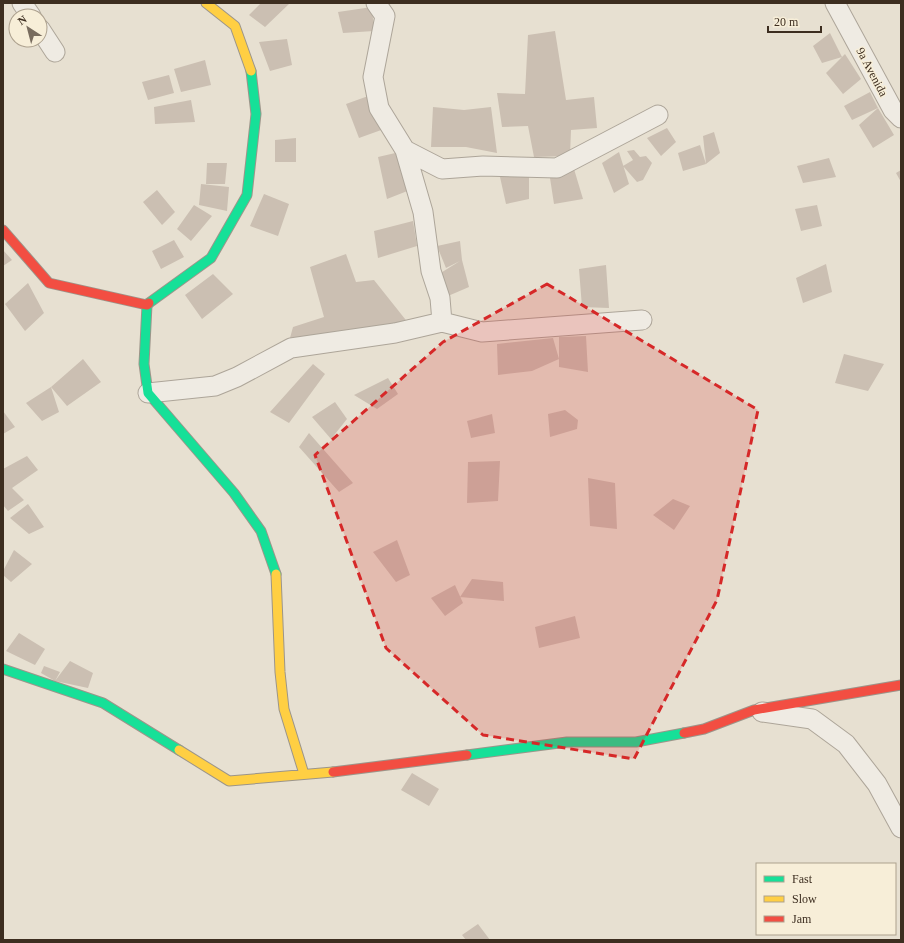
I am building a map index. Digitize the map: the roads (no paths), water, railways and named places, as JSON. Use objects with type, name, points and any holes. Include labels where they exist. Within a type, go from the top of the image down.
[{"type":"street","points":[[3,230],[49,283],[146,305],[211,258],[247,195],[256,114],[251,69],[235,26],[206,3]]},
{"type":"street","points":[[376,3],[385,16],[373,77],[379,108],[405,150],[423,212],[431,271],[440,298],[442,322]]},
{"type":"street","name":"9a Avenida","points":[[835,3],[893,110],[901,118]]},
{"type":"street","points":[[48,41],[55,52]]},
{"type":"street","points":[[405,150],[442,169],[483,166],[557,168],[658,115]]},
{"type":"street","points":[[146,305],[144,364],[148,393],[234,493],[261,532],[276,573],[280,672],[284,709],[304,774]]},
{"type":"street","points":[[148,393],[215,386],[237,378],[291,348],[395,333],[442,322],[482,332],[642,320]]},
{"type":"street","points":[[3,669],[103,703],[229,781],[352,770],[567,742],[636,742],[704,729],[754,710],[901,685]]},
{"type":"street","points":[[754,710],[812,719],[846,744],[877,784],[901,828]]}]
